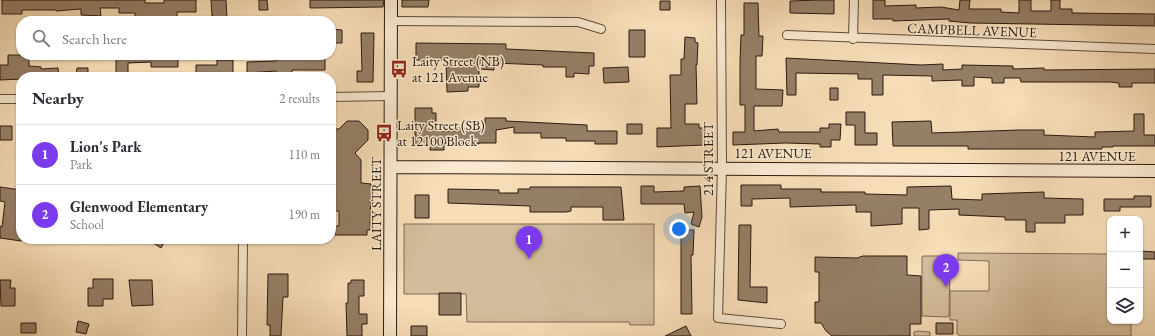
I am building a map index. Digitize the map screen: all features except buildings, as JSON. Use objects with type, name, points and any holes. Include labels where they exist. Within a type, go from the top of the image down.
[{"type":"street","name":"LAITY STREET","points":[[390,336],[392,0]]},
{"type":"street","name":"214 STREET","points":[[721,0],[722,168],[718,318],[781,324]]},
{"type":"street","points":[[854,0],[854,39]]},
{"type":"street","points":[[391,21],[578,22],[601,29]]},
{"type":"street","name":"CAMPBELL AVENUE","points":[[787,35],[854,39],[1155,49]]},
{"type":"street","points":[[336,97],[391,96]]},
{"type":"street","points":[[0,99],[16,99]]},
{"type":"street","name":"121 AVENUE","points":[[391,167],[1155,171]]},
{"type":"street","points":[[242,336],[243,244]]},
{"type":"shaded area","points":[[404,224],[654,224],[654,325],[630,325],[629,322],[467,322],[466,294],[404,294]]},
{"type":"shaded area","points":[[958,253],[1107,254],[1107,324],[1131,324],[1131,336],[961,336],[957,334],[957,320],[950,320],[950,291],[989,291],[989,261],[958,260]]},
{"type":"shaded area","points":[[923,256],[943,256],[950,263],[948,317],[922,316]]},
{"type":"shaded area","points":[[914,332],[930,332],[930,336],[914,336]]},
{"type":"place","name":"Laity Street (NB) at 121 Avenue","points":[[399,69]]},
{"type":"place","name":"Laity Street (SB) at 12100 Block","points":[[384,133]]},
{"type":"place","name":"Lion's Park","points":[[529,259]]},
{"type":"place","name":"Glenwood Elementary","points":[[946,287]]}]
